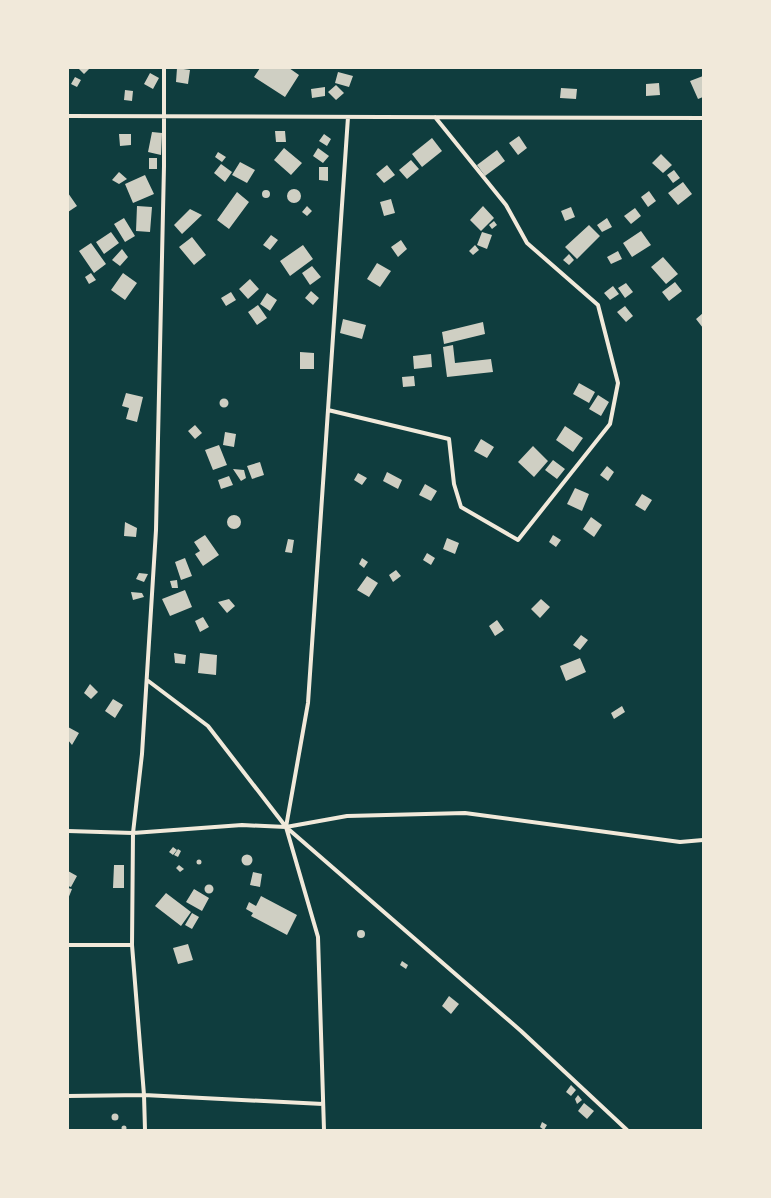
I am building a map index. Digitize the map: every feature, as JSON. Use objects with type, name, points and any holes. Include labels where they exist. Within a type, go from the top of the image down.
[{"type":"street","points":[[145,1130],[144,1095],[132,945],[133,833],[142,754],[156,530],[164,166],[164,68]]},
{"type":"street","points":[[68,116],[703,118]]},
{"type":"street","points":[[324,1130],[318,937],[286,827],[308,703],[348,117]]},
{"type":"street","points":[[328,410],[449,439],[454,484],[461,506],[518,540],[610,424],[618,383],[598,305],[527,243],[506,205],[435,117]]},
{"type":"street","points":[[147,680],[208,726],[286,827],[521,1031],[627,1130]]},
{"type":"street","points":[[68,831],[133,833],[242,825],[286,827],[347,816],[465,812],[680,842],[703,840]]},
{"type":"street","points":[[68,946],[132,945]]},
{"type":"street","points":[[68,1096],[144,1095],[323,1104]]},
{"type":"building","points":[[78,68],[90,68],[84,74]]},
{"type":"building","points":[[177,68],[190,70],[188,84],[176,82]]},
{"type":"building","points":[[260,68],[289,68],[299,75],[285,97],[254,77]]},
{"type":"building","points":[[338,72],[353,76],[349,87],[335,83]]},
{"type":"building","points":[[150,73],[159,78],[153,89],[144,84]]},
{"type":"building","points":[[703,76],[703,97],[698,99],[690,81]]},
{"type":"building","points":[[75,77],[81,80],[77,87],[71,84]]},
{"type":"building","points":[[659,83],[660,95],[646,96],[646,84]]},
{"type":"building","points":[[336,85],[344,93],[336,100],[328,92]]},
{"type":"building","points":[[325,87],[325,96],[312,98],[311,89]]},
{"type":"building","points":[[561,88],[577,89],[576,99],[560,98]]},
{"type":"building","points":[[125,90],[133,91],[132,101],[124,100]]},
{"type":"building","points":[[275,131],[285,131],[286,142],[276,142]]},
{"type":"building","points":[[152,132],[162,133],[161,155],[148,152]]},
{"type":"building","points":[[119,134],[131,134],[131,145],[120,146]]},
{"type":"building","points":[[324,134],[331,139],[327,146],[319,141]]},
{"type":"building","points":[[519,136],[527,148],[518,155],[509,143]]},
{"type":"building","points":[[432,138],[442,151],[422,167],[412,154]]},
{"type":"building","points":[[284,148],[302,163],[291,175],[274,160]]},
{"type":"building","points":[[318,148],[329,156],[323,163],[313,156]]},
{"type":"building","points":[[497,150],[505,161],[485,176],[477,165]]},
{"type":"building","points":[[218,152],[226,157],[222,162],[215,157]]},
{"type":"building","points":[[661,154],[672,165],[663,173],[652,163]]},
{"type":"building","points":[[149,158],[157,158],[157,169],[149,169]]},
{"type":"building","points":[[411,160],[419,169],[407,179],[399,170]]},
{"type":"building","points":[[240,162],[255,170],[247,183],[232,175]]},
{"type":"building","points":[[221,164],[232,172],[225,182],[214,173]]},
{"type":"building","points":[[387,165],[395,175],[384,183],[376,174]]},
{"type":"building","points":[[319,167],[328,167],[328,181],[319,180]]},
{"type":"building","points":[[674,170],[680,178],[673,183],[667,175]]},
{"type":"building","points":[[119,172],[127,179],[119,184],[112,180]]},
{"type":"building","points":[[145,175],[154,194],[133,203],[125,184]]},
{"type":"building","points":[[683,182],[692,194],[678,205],[668,193]]},
{"type":"building","points":[[291,189],[297,189],[301,193],[301,199],[297,203],[291,203],[287,199],[287,193]]},
{"type":"building","points":[[266,190],[269,191],[269,197],[266,198],[263,197],[262,194],[263,191]]},
{"type":"building","points":[[649,191],[656,201],[648,207],[641,197]]},
{"type":"building","points":[[237,192],[249,202],[229,229],[217,220]]},
{"type":"building","points":[[68,193],[77,206],[68,212]]},
{"type":"building","points":[[391,199],[395,213],[384,216],[380,202]]},
{"type":"building","points":[[137,206],[152,207],[150,232],[136,231]]},
{"type":"building","points":[[307,206],[312,211],[307,216],[302,212]]},
{"type":"building","points":[[483,206],[494,218],[481,231],[470,220]]},
{"type":"building","points":[[571,207],[575,217],[565,221],[561,211]]},
{"type":"building","points":[[635,208],[641,216],[631,224],[624,216]]},
{"type":"building","points":[[190,209],[202,215],[182,234],[174,225]]},
{"type":"building","points":[[124,218],[135,236],[125,242],[114,224]]},
{"type":"building","points":[[607,218],[612,227],[602,232],[597,225]]},
{"type":"building","points":[[494,221],[497,225],[492,229],[489,225]]},
{"type":"building","points":[[589,225],[600,236],[577,259],[565,247]]},
{"type":"building","points":[[641,231],[651,245],[632,257],[623,243]]},
{"type":"building","points":[[111,232],[119,243],[104,254],[96,242]]},
{"type":"building","points":[[482,232],[492,235],[487,249],[477,245]]},
{"type":"building","points":[[271,235],[278,240],[270,250],[263,245]]},
{"type":"building","points":[[192,237],[206,255],[194,265],[179,247]]},
{"type":"building","points":[[401,240],[407,249],[398,257],[391,247]]},
{"type":"building","points":[[91,243],[106,264],[94,273],[79,251]]},
{"type":"building","points":[[303,245],[313,259],[290,276],[280,261]]},
{"type":"building","points":[[475,245],[479,250],[473,255],[469,251]]},
{"type":"building","points":[[122,249],[128,257],[120,266],[112,260]]},
{"type":"building","points":[[618,251],[622,259],[611,264],[607,257]]},
{"type":"building","points":[[569,254],[574,260],[569,265],[563,260]]},
{"type":"building","points":[[663,257],[678,274],[666,284],[651,267]]},
{"type":"building","points":[[377,263],[391,271],[380,287],[367,279]]},
{"type":"building","points":[[312,266],[321,277],[310,285],[302,273]]},
{"type":"building","points":[[91,273],[96,280],[89,284],[85,277]]},
{"type":"building","points":[[123,273],[137,283],[125,300],[111,290]]},
{"type":"building","points":[[250,279],[259,289],[248,299],[239,289]]},
{"type":"building","points":[[675,282],[682,291],[669,301],[662,292]]},
{"type":"building","points":[[626,283],[633,292],[625,298],[618,288]]},
{"type":"building","points":[[613,286],[619,294],[610,300],[604,293]]},
{"type":"building","points":[[311,291],[319,298],[313,305],[305,298]]},
{"type":"building","points":[[231,292],[236,300],[226,306],[221,298]]},
{"type":"building","points":[[267,293],[277,300],[270,311],[260,304]]},
{"type":"building","points":[[258,305],[267,318],[257,325],[248,312]]},
{"type":"building","points":[[625,306],[633,316],[626,322],[617,312]]},
{"type":"building","points":[[703,313],[703,328],[696,319]]},
{"type":"building","points":[[343,319],[366,325],[362,339],[340,333]]},
{"type":"building","points":[[483,322],[485,334],[444,344],[442,332]]},
{"type":"building","points":[[453,345],[455,363],[491,359],[493,372],[447,377],[443,347]]},
{"type":"building","points":[[300,352],[314,353],[314,369],[300,369]]},
{"type":"building","points":[[431,354],[432,367],[414,369],[413,356]]},
{"type":"building","points":[[414,376],[415,386],[403,387],[402,377]]},
{"type":"building","points":[[579,383],[595,392],[589,403],[573,394]]},
{"type":"building","points":[[126,393],[143,397],[137,422],[126,419],[129,408],[122,406]]},
{"type":"building","points":[[598,395],[609,402],[601,416],[589,409]]},
{"type":"building","points":[[222,399],[226,399],[228,403],[226,407],[222,407],[220,405],[220,401]]},
{"type":"building","points":[[195,425],[202,433],[195,439],[188,431]]},
{"type":"building","points":[[565,426],[583,438],[573,452],[556,440]]},
{"type":"building","points":[[225,432],[236,434],[234,447],[223,445]]},
{"type":"building","points":[[481,439],[494,447],[487,458],[474,451]]},
{"type":"building","points":[[219,445],[227,465],[213,470],[205,450]]},
{"type":"building","points":[[533,446],[548,461],[534,477],[518,462]]},
{"type":"building","points":[[553,460],[565,469],[557,479],[545,470]]},
{"type":"building","points":[[260,462],[264,475],[252,479],[247,466]]},
{"type":"building","points":[[607,466],[614,472],[608,481],[600,475]]},
{"type":"building","points":[[233,469],[244,470],[246,478],[241,481]]},
{"type":"building","points":[[387,472],[402,480],[398,489],[383,481]]},
{"type":"building","points":[[358,473],[367,478],[362,485],[354,480]]},
{"type":"building","points":[[229,476],[233,485],[221,489],[218,480]]},
{"type":"building","points":[[425,484],[437,491],[431,501],[419,495]]},
{"type":"building","points":[[575,488],[589,494],[582,511],[567,504]]},
{"type":"building","points":[[642,494],[652,500],[645,511],[635,505]]},
{"type":"building","points":[[231,515],[237,515],[241,519],[241,525],[237,529],[231,529],[227,525],[227,519]]},
{"type":"building","points":[[591,517],[602,525],[594,537],[583,529]]},
{"type":"building","points":[[125,522],[137,528],[136,537],[124,536]]},
{"type":"building","points":[[205,535],[219,555],[203,566],[195,554],[200,551],[194,542]]},
{"type":"building","points":[[553,535],[561,540],[556,547],[549,542]]},
{"type":"building","points":[[447,538],[459,543],[455,554],[443,549]]},
{"type":"building","points":[[288,539],[294,540],[292,553],[285,552]]},
{"type":"building","points":[[427,553],[435,558],[431,565],[423,560]]},
{"type":"building","points":[[185,558],[192,576],[181,580],[175,562]]},
{"type":"building","points":[[362,558],[368,562],[364,568],[359,564]]},
{"type":"building","points":[[396,570],[401,576],[393,582],[389,575]]},
{"type":"building","points":[[139,573],[148,574],[144,582],[136,579]]},
{"type":"building","points":[[367,576],[378,583],[369,597],[357,590]]},
{"type":"building","points":[[177,580],[178,588],[172,588],[170,581]]},
{"type":"building","points":[[185,590],[192,607],[170,616],[162,599]]},
{"type":"building","points":[[131,592],[142,593],[144,597],[133,600]]},
{"type":"building","points":[[229,599],[235,606],[227,613],[218,602]]},
{"type":"building","points":[[541,599],[550,607],[540,618],[531,609]]},
{"type":"building","points":[[203,617],[209,627],[200,632],[195,621]]},
{"type":"building","points":[[497,620],[504,630],[495,636],[489,626]]},
{"type":"building","points":[[581,635],[588,640],[580,650],[573,645]]},
{"type":"building","points":[[174,653],[186,655],[185,664],[175,663]]},
{"type":"building","points":[[200,653],[217,655],[216,675],[198,673]]},
{"type":"building","points":[[580,658],[586,672],[566,681],[560,666]]},
{"type":"building","points":[[90,684],[98,692],[91,699],[84,693]]},
{"type":"building","points":[[113,699],[123,705],[115,718],[105,711]]},
{"type":"building","points":[[622,706],[625,712],[614,719],[611,713]]},
{"type":"building","points":[[68,727],[79,733],[72,745],[68,740]]},
{"type":"building","points":[[173,847],[177,850],[173,855],[169,852]]},
{"type":"building","points":[[178,849],[181,851],[178,857],[174,855]]},
{"type":"building","points":[[245,855],[249,855],[251,856],[251,864],[245,865],[242,862],[242,858]]},
{"type":"building","points":[[199,859],[202,862],[199,865],[196,862]]},
{"type":"building","points":[[114,865],[124,865],[124,888],[113,888]]},
{"type":"building","points":[[179,865],[184,869],[180,872],[176,868]]},
{"type":"building","points":[[68,871],[77,876],[71,887],[68,886]]},
{"type":"building","points":[[253,872],[262,874],[260,887],[250,885]]},
{"type":"building","points":[[209,884],[214,889],[209,894],[204,889]]},
{"type":"building","points":[[68,888],[72,889],[68,899]]},
{"type":"building","points":[[194,889],[209,898],[202,911],[186,902]]},
{"type":"building","points":[[166,893],[191,912],[181,926],[155,906]]},
{"type":"building","points":[[261,896],[297,915],[287,935],[251,916],[253,913],[246,909],[249,902],[256,906]]},
{"type":"building","points":[[192,913],[199,917],[192,929],[185,925]]},
{"type":"building","points":[[359,930],[363,930],[365,934],[363,938],[359,938],[357,936],[357,932]]},
{"type":"building","points":[[188,944],[193,960],[178,964],[173,948]]},
{"type":"building","points":[[402,961],[408,965],[406,969],[400,965]]},
{"type":"building","points":[[449,996],[459,1004],[451,1014],[442,1006]]},
{"type":"building","points":[[571,1085],[576,1090],[571,1096],[566,1092]]},
{"type":"building","points":[[578,1095],[582,1100],[577,1104],[575,1099]]},
{"type":"building","points":[[584,1103],[594,1111],[587,1119],[578,1111]]},
{"type":"building","points":[[115,1113],[118,1114],[118,1120],[115,1121],[112,1120],[111,1117],[112,1114]]},
{"type":"building","points":[[542,1122],[547,1125],[544,1130],[540,1127]]},
{"type":"building","points":[[124,1125],[127,1128],[124,1131],[121,1128]]}]
